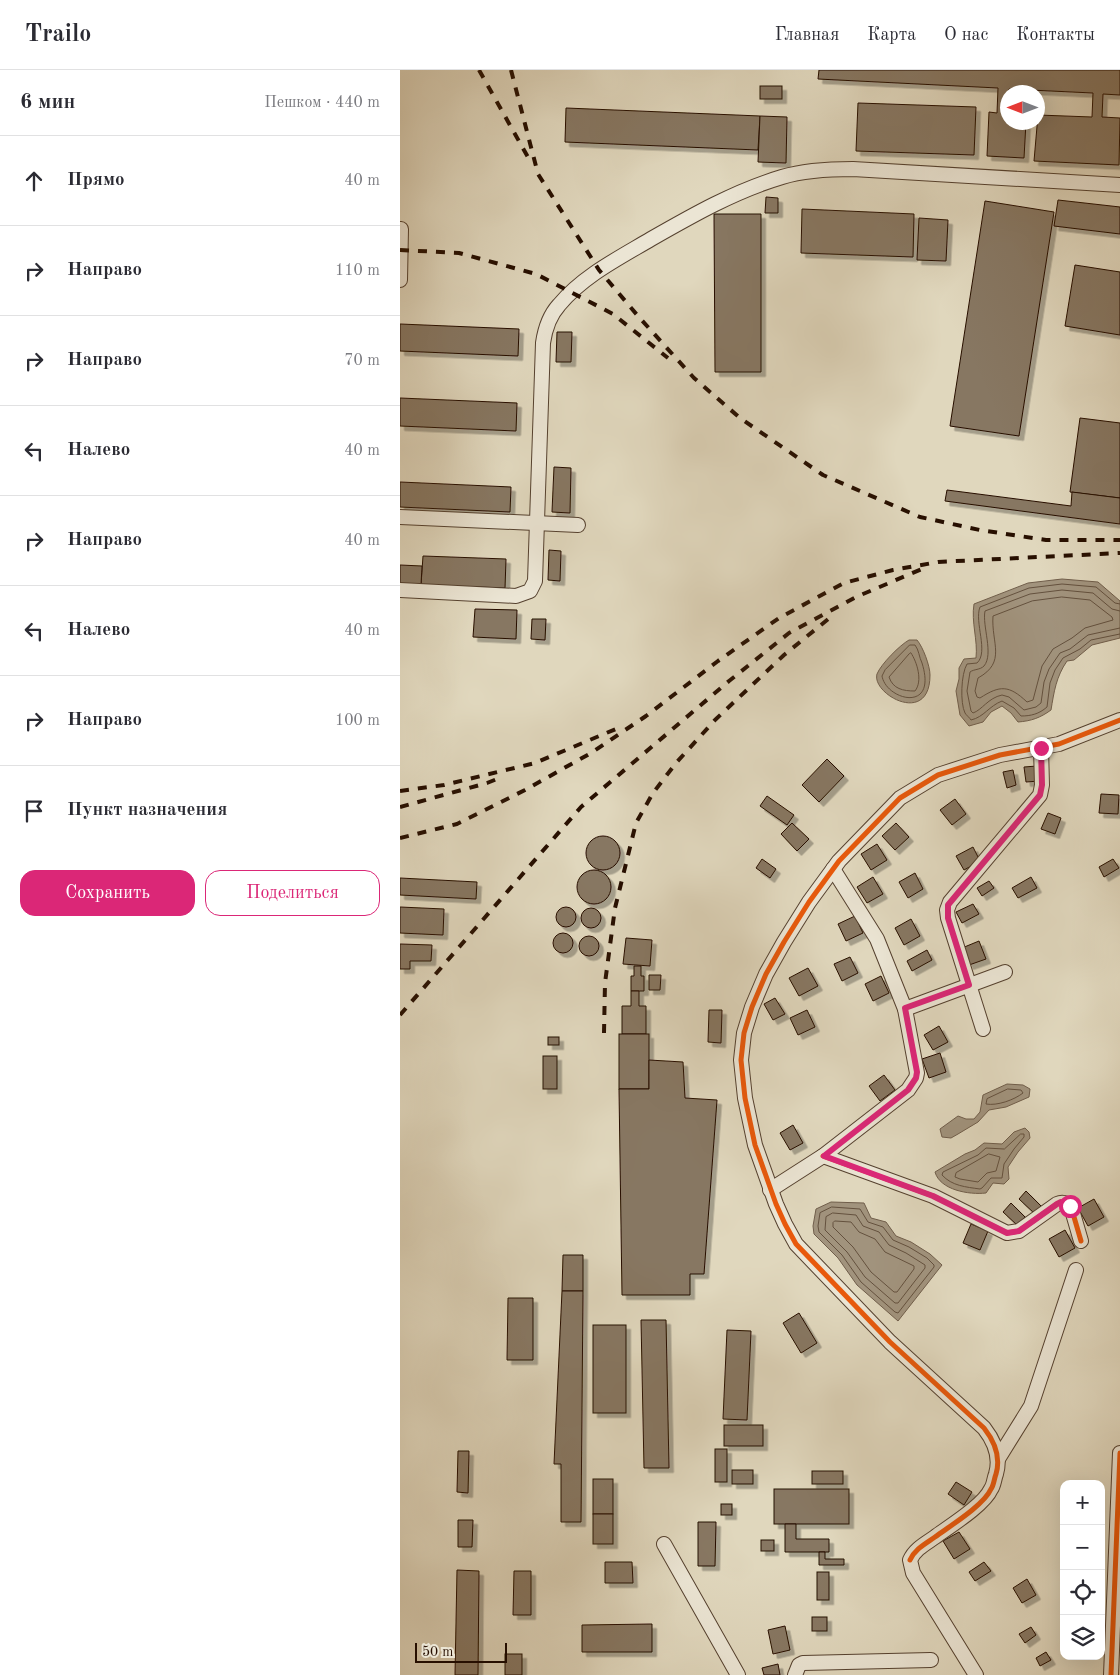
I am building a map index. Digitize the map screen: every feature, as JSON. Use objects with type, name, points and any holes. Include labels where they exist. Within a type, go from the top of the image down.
[{"type":"street","points":[[400,590],[516,596],[530,591],[535,581],[544,334],[550,319],[559,305],[599,270],[718,201],[781,177],[814,170],[853,169],[1120,185]]},
{"type":"street","points":[[400,280],[401,229]]},
{"type":"street","points":[[400,517],[578,525]]},
{"type":"street","points":[[976,1675],[913,1573],[910,1560],[917,1549],[968,1513],[991,1490],[997,1470],[996,1448],[992,1437],[984,1428],[890,1342],[796,1244],[770,1190],[756,1145],[745,1098],[741,1060],[744,1033],[752,1007],[766,974],[810,902],[833,869],[900,798],[938,775],[1000,756],[1059,744],[1120,720]]},
{"type":"street","points":[[983,1029],[948,918],[948,905],[1040,795],[1042,785],[1041,748]]},
{"type":"street","points":[[770,1190],[824,1156],[908,1090],[916,1078],[916,1068],[905,1008],[877,939],[833,869]]},
{"type":"street","points":[[905,1008],[1005,972]]},
{"type":"street","points":[[824,1156],[933,1196],[1007,1233],[1019,1231],[1061,1202],[1070,1206],[1081,1241]]},
{"type":"street","points":[[998,1459],[1031,1406],[1076,1270]]},
{"type":"street","points":[[1111,1675],[1120,1453]]},
{"type":"street","points":[[664,1544],[738,1675]]},
{"type":"street","points":[[795,1675],[798,1665],[803,1663],[931,1660]]},
{"type":"water","points":[[1062,579],[1098,582],[1120,601],[1120,638],[1092,645],[1074,660],[1067,661],[1054,691],[1051,710],[1043,715],[1031,720],[1018,722],[1002,706],[991,712],[983,722],[969,726],[960,715],[956,691],[959,668],[964,659],[976,658],[973,618],[974,604],[1028,583]]},
{"type":"water","points":[[909,640],[917,640],[924,652],[930,671],[927,691],[921,700],[912,703],[901,702],[891,697],[878,682],[877,674],[891,655]]},
{"type":"water","points":[[1007,1084],[1023,1085],[1030,1089],[1029,1097],[1006,1107],[989,1110],[978,1122],[958,1134],[951,1138],[942,1137],[940,1129],[958,1116],[974,1119],[980,1112],[983,1095]]},
{"type":"water","points":[[1025,1128],[1029,1132],[1030,1138],[1008,1167],[1009,1179],[1004,1184],[993,1183],[986,1193],[972,1193],[949,1187],[938,1178],[935,1172],[984,1143],[1002,1144],[1014,1132]]},
{"type":"water","points":[[831,1202],[864,1203],[871,1218],[886,1222],[896,1236],[911,1242],[930,1254],[942,1265],[898,1321],[857,1285],[838,1258],[814,1234],[813,1226],[816,1209]]},
{"type":"building","points":[[819,70],[1120,70],[1120,95],[1103,94],[1102,117],[1120,118],[1119,165],[1034,161],[1037,130],[1045,130],[1045,115],[1092,117],[1093,93],[1045,91],[1045,85],[1000,85],[1000,130],[1026,130],[1024,158],[987,156],[989,112],[997,113],[998,88],[818,79]]},
{"type":"building","points":[[760,86],[782,86],[782,99],[760,99]]},
{"type":"building","points":[[858,103],[976,107],[974,155],[856,151]]},
{"type":"building","points":[[566,108],[760,116],[758,150],[565,142]]},
{"type":"building","points":[[760,116],[787,117],[786,163],[758,162]]},
{"type":"building","points":[[766,197],[778,198],[778,213],[765,213]]},
{"type":"building","points":[[1058,200],[1120,207],[1120,234],[1054,226]]},
{"type":"building","points":[[985,201],[1054,212],[1019,436],[950,426]]},
{"type":"building","points":[[802,209],[914,214],[913,257],[801,253]]},
{"type":"building","points":[[714,214],[761,214],[761,372],[715,372]]},
{"type":"building","points":[[919,218],[948,220],[946,261],[917,260]]},
{"type":"building","points":[[1075,265],[1120,272],[1120,335],[1065,326]]},
{"type":"building","points":[[400,324],[519,329],[518,356],[400,351]]},
{"type":"building","points":[[557,332],[572,332],[571,362],[556,362]]},
{"type":"building","points":[[400,398],[517,403],[516,431],[400,426]]},
{"type":"building","points":[[1080,418],[1120,423],[1120,498],[1070,492]]},
{"type":"building","points":[[554,467],[571,468],[570,513],[552,512]]},
{"type":"building","points":[[400,482],[511,487],[510,512],[400,507]]},
{"type":"building","points":[[947,490],[1071,506],[1072,492],[1120,498],[1120,524],[945,501]]},
{"type":"building","points":[[549,550],[561,551],[560,581],[548,580]]},
{"type":"building","points":[[423,556],[506,559],[505,588],[421,585]]},
{"type":"building","points":[[400,565],[422,566],[421,585],[400,584]]},
{"type":"building","points":[[475,609],[517,610],[516,639],[473,637]]},
{"type":"building","points":[[532,619],[546,619],[545,640],[531,639]]},
{"type":"building","points":[[827,759],[844,776],[819,802],[802,785]]},
{"type":"building","points":[[1037,766],[1039,781],[1026,782],[1024,767]]},
{"type":"building","points":[[1013,770],[1016,785],[1007,788],[1003,772]]},
{"type":"building","points":[[1101,794],[1119,795],[1118,814],[1099,813]]},
{"type":"building","points":[[767,796],[794,815],[787,825],[760,806]]},
{"type":"building","points":[[955,799],[966,814],[952,825],[940,810]]},
{"type":"building","points":[[1048,813],[1061,818],[1055,834],[1041,829]]},
{"type":"building","points":[[792,823],[809,839],[797,851],[781,834]]},
{"type":"building","points":[[896,823],[909,837],[895,850],[882,836]]},
{"type":"building","points":[[603,836],[615,841],[620,853],[615,865],[603,870],[591,865],[586,853],[591,841]]},
{"type":"building","points":[[877,844],[887,860],[871,870],[861,854]]},
{"type":"building","points":[[973,847],[980,861],[964,870],[956,856]]},
{"type":"building","points":[[762,859],[776,869],[770,878],[756,868]]},
{"type":"building","points":[[1113,859],[1119,868],[1104,877],[1099,867]]},
{"type":"building","points":[[594,870],[606,875],[611,887],[606,899],[594,904],[582,899],[577,887],[582,875]]},
{"type":"building","points":[[915,873],[923,889],[908,898],[899,882]]},
{"type":"building","points":[[873,877],[883,894],[867,903],[857,887]]},
{"type":"building","points":[[1031,877],[1037,888],[1018,898],[1012,888]]},
{"type":"building","points":[[400,878],[477,882],[476,899],[400,895]]},
{"type":"building","points":[[989,881],[994,888],[982,896],[977,888]]},
{"type":"building","points":[[973,904],[979,914],[962,923],[956,912]]},
{"type":"building","points":[[400,907],[444,909],[443,935],[400,933]]},
{"type":"building","points":[[562,907],[570,907],[576,913],[576,921],[570,927],[562,927],[556,921],[556,913]]},
{"type":"building","points":[[587,908],[595,908],[601,914],[601,922],[595,928],[587,928],[581,922],[581,914]]},
{"type":"building","points":[[855,916],[863,933],[846,941],[838,924]]},
{"type":"building","points":[[911,919],[920,936],[904,945],[895,928]]},
{"type":"building","points":[[559,933],[567,933],[573,939],[573,947],[567,953],[559,953],[553,947],[553,939]]},
{"type":"building","points":[[585,936],[593,936],[599,942],[599,950],[593,956],[585,956],[579,950],[579,942]]},
{"type":"building","points":[[626,938],[652,940],[650,966],[623,964]]},
{"type":"building","points":[[979,941],[986,959],[969,965],[962,948]]},
{"type":"building","points":[[400,944],[432,945],[431,961],[410,961],[410,969],[400,969]]},
{"type":"building","points":[[927,950],[932,960],[912,971],[907,961]]},
{"type":"building","points":[[850,957],[858,973],[842,981],[834,964]]},
{"type":"building","points":[[634,966],[641,966],[641,976],[644,976],[644,991],[631,991],[631,976],[634,976]]},
{"type":"building","points":[[808,968],[818,986],[799,996],[789,978]]},
{"type":"building","points":[[649,975],[661,975],[660,990],[649,990]]},
{"type":"building","points":[[881,976],[889,993],[873,1001],[865,984]]},
{"type":"building","points":[[631,991],[639,991],[639,1006],[646,1006],[646,1034],[622,1034],[622,1006],[631,1006]]},
{"type":"building","points":[[775,998],[785,1014],[773,1020],[764,1004]]},
{"type":"building","points":[[709,1010],[722,1010],[721,1043],[708,1042]]},
{"type":"building","points":[[807,1010],[815,1027],[798,1035],[790,1018]]},
{"type":"building","points":[[939,1026],[948,1042],[933,1050],[924,1035]]},
{"type":"building","points":[[619,1034],[649,1034],[649,1089],[619,1089]]},
{"type":"building","points":[[548,1037],[559,1037],[559,1045],[548,1045]]},
{"type":"building","points":[[940,1053],[946,1072],[929,1078],[922,1059]]},
{"type":"building","points":[[543,1056],[557,1056],[557,1089],[543,1089]]},
{"type":"building","points":[[649,1060],[683,1062],[685,1098],[717,1100],[704,1274],[690,1274],[690,1295],[622,1295],[619,1089],[649,1089]]},
{"type":"building","points":[[884,1075],[895,1090],[880,1101],[869,1086]]},
{"type":"building","points":[[793,1125],[803,1143],[790,1150],[780,1133]]},
{"type":"building","points":[[1026,1191],[1042,1207],[1035,1214],[1019,1199]]},
{"type":"building","points":[[1094,1199],[1104,1217],[1088,1226],[1078,1208]]},
{"type":"building","points":[[1011,1203],[1025,1217],[1017,1225],[1003,1212]]},
{"type":"building","points":[[971,1224],[988,1231],[980,1250],[963,1243]]},
{"type":"building","points":[[1065,1230],[1075,1248],[1059,1257],[1049,1239]]},
{"type":"building","points":[[563,1255],[583,1255],[583,1291],[562,1291]]},
{"type":"building","points":[[562,1291],[583,1291],[581,1522],[561,1522],[561,1464],[554,1464]]},
{"type":"building","points":[[508,1298],[533,1298],[533,1360],[507,1360]]},
{"type":"building","points":[[799,1313],[817,1343],[801,1353],[783,1323]]},
{"type":"building","points":[[641,1320],[666,1320],[669,1468],[644,1468]]},
{"type":"building","points":[[593,1325],[626,1325],[626,1413],[593,1413]]},
{"type":"building","points":[[727,1330],[751,1331],[747,1420],[723,1419]]},
{"type":"building","points":[[724,1425],[763,1425],[763,1446],[724,1446]]},
{"type":"building","points":[[715,1449],[727,1449],[727,1482],[715,1482]]},
{"type":"building","points":[[458,1451],[469,1451],[468,1493],[457,1492]]},
{"type":"building","points":[[732,1470],[753,1470],[753,1484],[732,1484]]},
{"type":"building","points":[[812,1471],[843,1471],[843,1484],[812,1484]]},
{"type":"building","points":[[593,1479],[613,1479],[613,1514],[593,1514]]},
{"type":"building","points":[[956,1482],[972,1492],[964,1505],[948,1494]]},
{"type":"building","points":[[774,1489],[849,1489],[849,1524],[774,1524]]},
{"type":"building","points":[[721,1504],[732,1504],[732,1515],[721,1515]]},
{"type":"building","points":[[593,1514],[613,1514],[613,1544],[593,1544]]},
{"type":"building","points":[[458,1520],[473,1520],[472,1547],[458,1547]]},
{"type":"building","points":[[698,1522],[716,1522],[715,1566],[698,1566]]},
{"type":"building","points":[[785,1524],[796,1524],[796,1539],[829,1539],[829,1552],[785,1552]]},
{"type":"building","points":[[959,1532],[970,1549],[954,1559],[943,1541]]},
{"type":"building","points":[[761,1540],[774,1540],[774,1551],[761,1551]]},
{"type":"building","points":[[819,1552],[825,1552],[825,1559],[844,1559],[844,1565],[819,1565]]},
{"type":"building","points":[[605,1562],[632,1562],[633,1583],[605,1583]]},
{"type":"building","points":[[984,1562],[991,1571],[975,1581],[969,1572]]},
{"type":"building","points":[[457,1570],[479,1571],[478,1675],[455,1675]]},
{"type":"building","points":[[514,1571],[531,1571],[531,1615],[513,1615]]},
{"type":"building","points":[[817,1572],[829,1572],[829,1600],[817,1600]]},
{"type":"building","points":[[1027,1579],[1036,1595],[1022,1603],[1013,1588]]},
{"type":"building","points":[[812,1617],[827,1617],[827,1631],[812,1631]]},
{"type":"building","points":[[652,1624],[652,1652],[582,1652],[582,1625]]},
{"type":"building","points":[[785,1626],[790,1650],[773,1654],[768,1630]]},
{"type":"building","points":[[1031,1627],[1036,1635],[1025,1643],[1019,1634]]},
{"type":"building","points":[[1046,1652],[1051,1660],[1040,1666],[1036,1658]]},
{"type":"building","points":[[505,1654],[522,1654],[522,1675],[505,1675]]},
{"type":"building","points":[[778,1664],[780,1675],[764,1675],[762,1668]]},
{"type":"railway","points":[[479,70],[529,159]]},
{"type":"railway","points":[[511,70],[538,174],[599,270],[694,378],[740,418],[823,475],[920,517],[980,530],[1046,540],[1120,540]]},
{"type":"railway","points":[[400,250],[459,253],[536,274],[613,314],[668,358]]},
{"type":"railway","points":[[400,838],[457,824],[525,790],[591,753],[646,716],[718,661],[779,618],[844,583],[893,570],[938,562],[1120,553]]},
{"type":"railway","points":[[400,1015],[581,807],[729,681],[789,633],[856,597],[922,569]]},
{"type":"railway","points":[[604,1033],[605,983],[615,908],[636,823],[653,793],[676,763],[715,720],[784,655],[832,616]]},
{"type":"railway","points":[[400,791],[444,785],[535,763],[623,726]]},
{"type":"railway","points":[[400,807],[487,783],[502,777]]},
{"type":"cycle path","points":[[910,1560],[921,1547],[966,1515],[987,1495],[993,1486],[997,1468],[996,1450],[984,1428],[890,1342],[796,1244],[776,1204],[755,1145],[745,1098],[741,1060],[744,1033],[752,1007],[766,974],[809,902],[839,861],[900,798],[938,775],[1000,755],[1059,744],[1120,720]]},
{"type":"cycle path","points":[[823,1156],[933,1196],[1007,1233],[1019,1231],[1057,1204],[1066,1204],[1072,1210],[1081,1241]]},
{"type":"cycle path","points":[[1111,1675],[1120,1453]]},
{"type":"route","points":[[1041,748],[1042,790],[1037,801],[948,905],[948,918],[969,985],[905,1008],[917,1072],[916,1078],[908,1090],[824,1156],[933,1196],[1007,1233],[1019,1231],[1061,1202],[1070,1206]]}]
